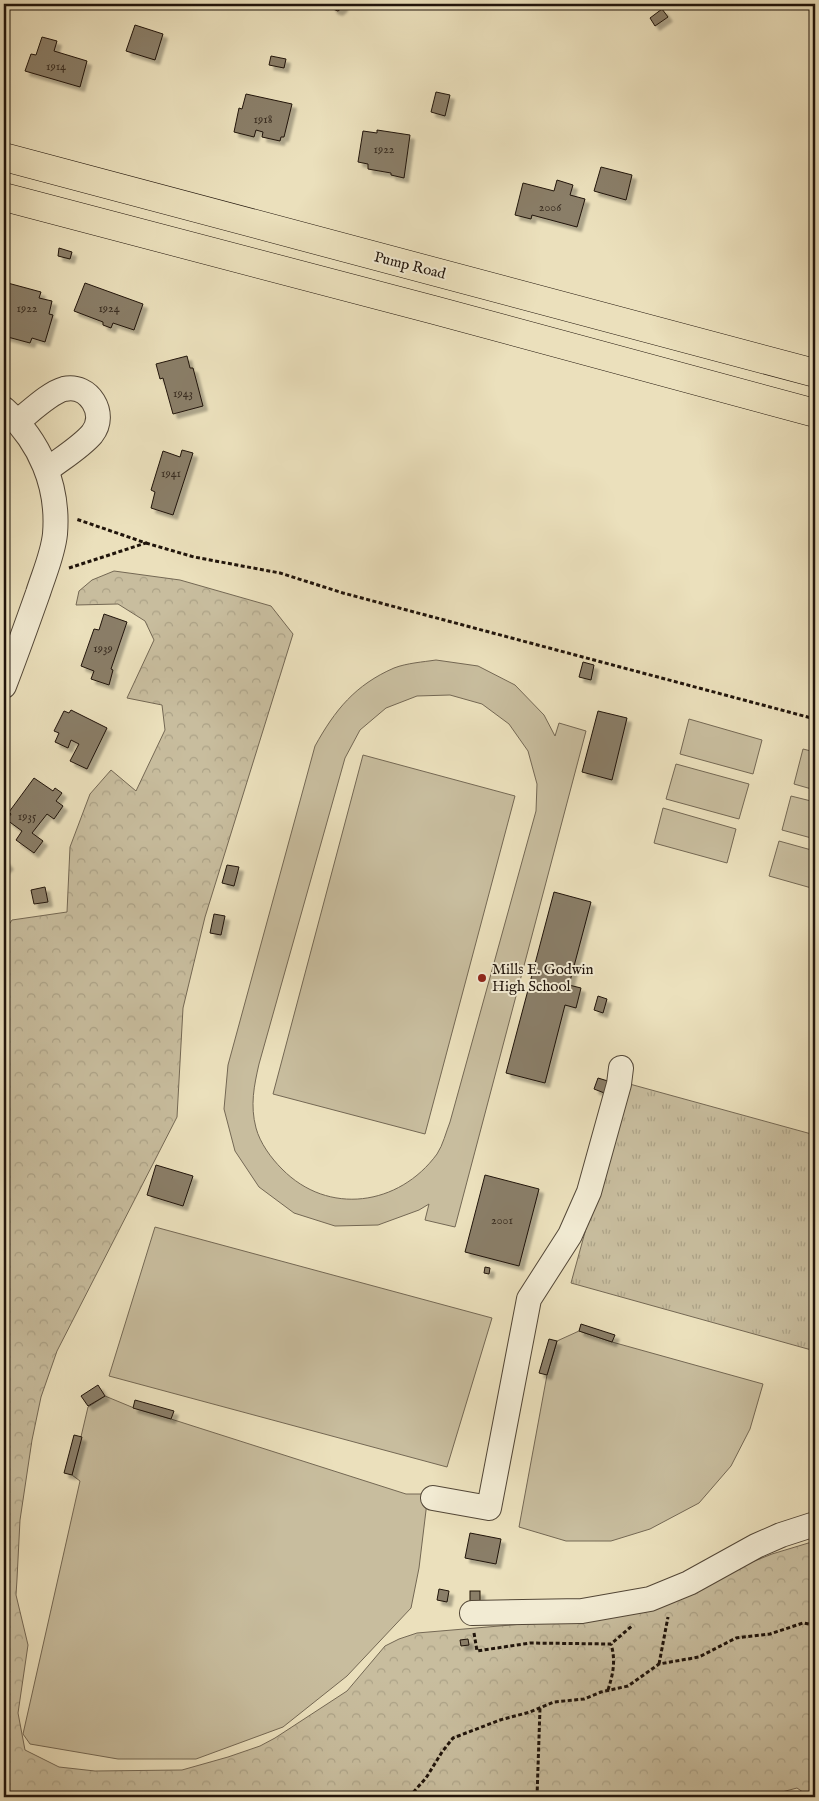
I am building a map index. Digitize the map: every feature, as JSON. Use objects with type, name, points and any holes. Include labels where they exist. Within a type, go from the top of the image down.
[{"type":"main road","name":"Pump Road","points":[[4,157],[815,373]]},
{"type":"main road","points":[[4,197],[815,413]]},
{"type":"street","points":[[4,686],[52,550],[55,511],[55,501],[48,470],[33,443],[10,415],[64,389],[74,388],[91,397],[96,405],[97,424],[93,433],[48,470]]},
{"type":"street","points":[[433,1498],[489,1508],[529,1299],[570,1235],[589,1192],[619,1084],[621,1068]]},
{"type":"street","points":[[472,1613],[582,1610],[650,1599],[689,1583],[756,1546],[781,1535],[815,1524]]},
{"type":"path","points":[[55,511],[146,543],[194,557],[280,573],[343,593],[815,719]]},
{"type":"path","points":[[43,577],[146,543]]},
{"type":"path","points":[[472,1613],[477,1651],[530,1642],[611,1644],[633,1625]]},
{"type":"path","points":[[659,1664],[668,1617]]},
{"type":"path","points":[[409,1797],[426,1778],[453,1738],[554,1702],[584,1699],[608,1690],[628,1686],[659,1664],[699,1657],[736,1638],[770,1634],[803,1623],[815,1625]]},
{"type":"path","points":[[608,1690],[614,1670],[614,1654],[611,1644]]},
{"type":"path","points":[[537,1797],[540,1708]]},
{"type":"green space","points":[[114,571],[180,580],[271,606],[293,634],[205,917],[183,1008],[177,1117],[57,1351],[41,1397],[32,1440],[20,1520],[16,1595],[28,1645],[18,1713],[25,1750],[59,1767],[95,1771],[182,1770],[260,1746],[275,1738],[347,1691],[385,1646],[399,1639],[417,1633],[617,1616],[772,1554],[815,1541],[815,1797],[810,1797],[797,1788],[763,1797],[4,1797],[4,932],[12,920],[67,912],[70,847],[90,794],[111,770],[136,791],[165,730],[162,705],[127,698],[154,640],[145,621],[118,604],[76,605],[79,591],[92,580]]},
{"type":"green space","points":[[436,660],[478,666],[515,685],[544,715],[555,736],[559,723],[586,731],[455,1227],[425,1220],[429,1204],[419,1210],[378,1225],[335,1226],[294,1213],[259,1187],[235,1151],[224,1109],[228,1065],[315,746],[330,721],[347,700],[368,682],[394,668]],"holes":[[[450,695],[482,704],[509,724],[528,751],[537,784],[536,811],[450,1122],[437,1154],[421,1172],[403,1185],[383,1194],[362,1199],[341,1199],[320,1194],[300,1184],[282,1169],[266,1150],[254,1120],[253,1096],[259,1064],[345,758],[360,730],[386,708],[417,696]]]},
{"type":"green space","points":[[689,719],[762,740],[753,774],[680,754]]},
{"type":"green space","points":[[803,749],[815,752],[815,790],[794,784]]},
{"type":"green space","points":[[363,755],[515,796],[425,1134],[273,1094]]},
{"type":"green space","points":[[676,764],[749,784],[739,819],[666,799]]},
{"type":"green space","points":[[791,796],[815,802],[815,839],[782,830]]},
{"type":"green space","points":[[663,808],[736,829],[727,863],[654,843]]},
{"type":"green space","points":[[779,841],[815,851],[815,889],[769,876]]},
{"type":"green space","points":[[626,1083],[815,1135],[815,1351],[571,1283]]},
{"type":"green space","points":[[155,1227],[492,1318],[447,1467],[109,1376]]},
{"type":"green space","points":[[579,1331],[763,1384],[750,1429],[731,1466],[699,1503],[650,1529],[611,1541],[566,1541],[519,1527],[547,1375],[557,1341]]},
{"type":"green space","points":[[105,1396],[134,1408],[406,1494],[428,1494],[419,1568],[411,1608],[347,1676],[283,1727],[196,1759],[118,1759],[30,1744],[23,1734],[80,1481],[72,1475],[88,1407]]},
{"type":"building","points":[[331,4],[344,4],[338,11],[333,9]]},
{"type":"building","points":[[662,9],[668,17],[655,26],[650,18]]},
{"type":"building","points":[[135,25],[163,34],[155,60],[126,51]]},
{"type":"building","points":[[42,37],[57,41],[54,51],[87,61],[80,87],[25,71],[31,54],[36,55]]},
{"type":"building","points":[[271,56],[286,59],[284,68],[269,65]]},
{"type":"building","points":[[436,92],[450,95],[445,116],[431,112]]},
{"type":"building","points":[[246,94],[292,104],[284,137],[281,137],[280,141],[262,137],[263,132],[256,130],[254,137],[234,132],[239,108],[242,109]]},
{"type":"building","points":[[377,130],[410,135],[404,178],[391,175],[391,173],[368,169],[368,164],[358,162],[363,131],[377,133]]},
{"type":"building","points":[[601,167],[632,175],[626,200],[594,191]]},
{"type":"building","points":[[557,180],[573,185],[570,195],[585,199],[577,227],[532,215],[531,219],[515,215],[523,183],[554,191]]},
{"type":"building","points":[[59,248],[72,252],[70,259],[58,256]]},
{"type":"building","points":[[4,282],[41,292],[39,298],[52,301],[49,314],[53,315],[45,342],[32,338],[30,343],[4,336]]},
{"type":"building","points":[[85,283],[143,304],[134,330],[113,323],[111,328],[103,325],[103,322],[74,311]]},
{"type":"building","points":[[187,356],[190,368],[193,368],[203,406],[173,414],[163,378],[160,379],[156,364]]},
{"type":"building","points":[[182,450],[193,453],[173,515],[151,508],[155,492],[151,490],[163,451],[180,457]]},
{"type":"building","points":[[104,614],[127,622],[111,669],[113,670],[109,685],[91,679],[94,671],[81,666],[94,629],[99,630]]},
{"type":"building","points":[[583,662],[594,665],[591,680],[579,677]]},
{"type":"building","points":[[71,710],[107,728],[87,769],[70,761],[79,744],[71,740],[68,748],[55,742],[59,733],[54,731],[64,711],[69,713]]},
{"type":"building","points":[[598,711],[627,718],[612,780],[582,772]]},
{"type":"building","points":[[34,778],[53,791],[55,788],[62,793],[56,801],[63,806],[54,819],[47,814],[32,833],[43,841],[34,853],[16,840],[22,831],[7,820],[11,814],[9,812]]},
{"type":"building","points":[[4,859],[9,865],[4,870]]},
{"type":"building","points":[[227,865],[239,867],[234,886],[222,883]]},
{"type":"building","points":[[45,887],[48,902],[34,904],[31,890]]},
{"type":"building","points":[[554,892],[591,902],[569,985],[581,988],[576,1008],[565,1005],[545,1083],[506,1073]]},
{"type":"building","points":[[214,914],[225,916],[221,935],[210,933]]},
{"type":"building","points":[[598,996],[607,999],[603,1013],[594,1010]]},
{"type":"building","points":[[598,1078],[611,1082],[607,1094],[594,1089]]},
{"type":"building","points":[[156,1165],[193,1176],[183,1206],[147,1195]]},
{"type":"building","points":[[485,1175],[539,1189],[519,1266],[465,1252]]},
{"type":"building","points":[[485,1267],[490,1268],[489,1274],[484,1273]]},
{"type":"building","points":[[581,1324],[615,1335],[612,1342],[579,1331]]},
{"type":"building","points":[[549,1339],[557,1341],[547,1375],[539,1373]]},
{"type":"building","points":[[98,1385],[105,1396],[88,1406],[81,1396]]},
{"type":"building","points":[[135,1400],[174,1411],[171,1419],[133,1408]]},
{"type":"building","points":[[74,1435],[82,1437],[72,1475],[64,1473]]},
{"type":"building","points":[[470,1533],[501,1539],[496,1564],[465,1558]]},
{"type":"building","points":[[439,1589],[449,1591],[447,1602],[437,1600]]},
{"type":"building","points":[[470,1591],[480,1591],[480,1602],[470,1602]]},
{"type":"building","points":[[468,1639],[469,1645],[461,1646],[460,1640]]},
{"type":"place","name":"Mills E. Godwin High School","points":[[482,978]]}]
